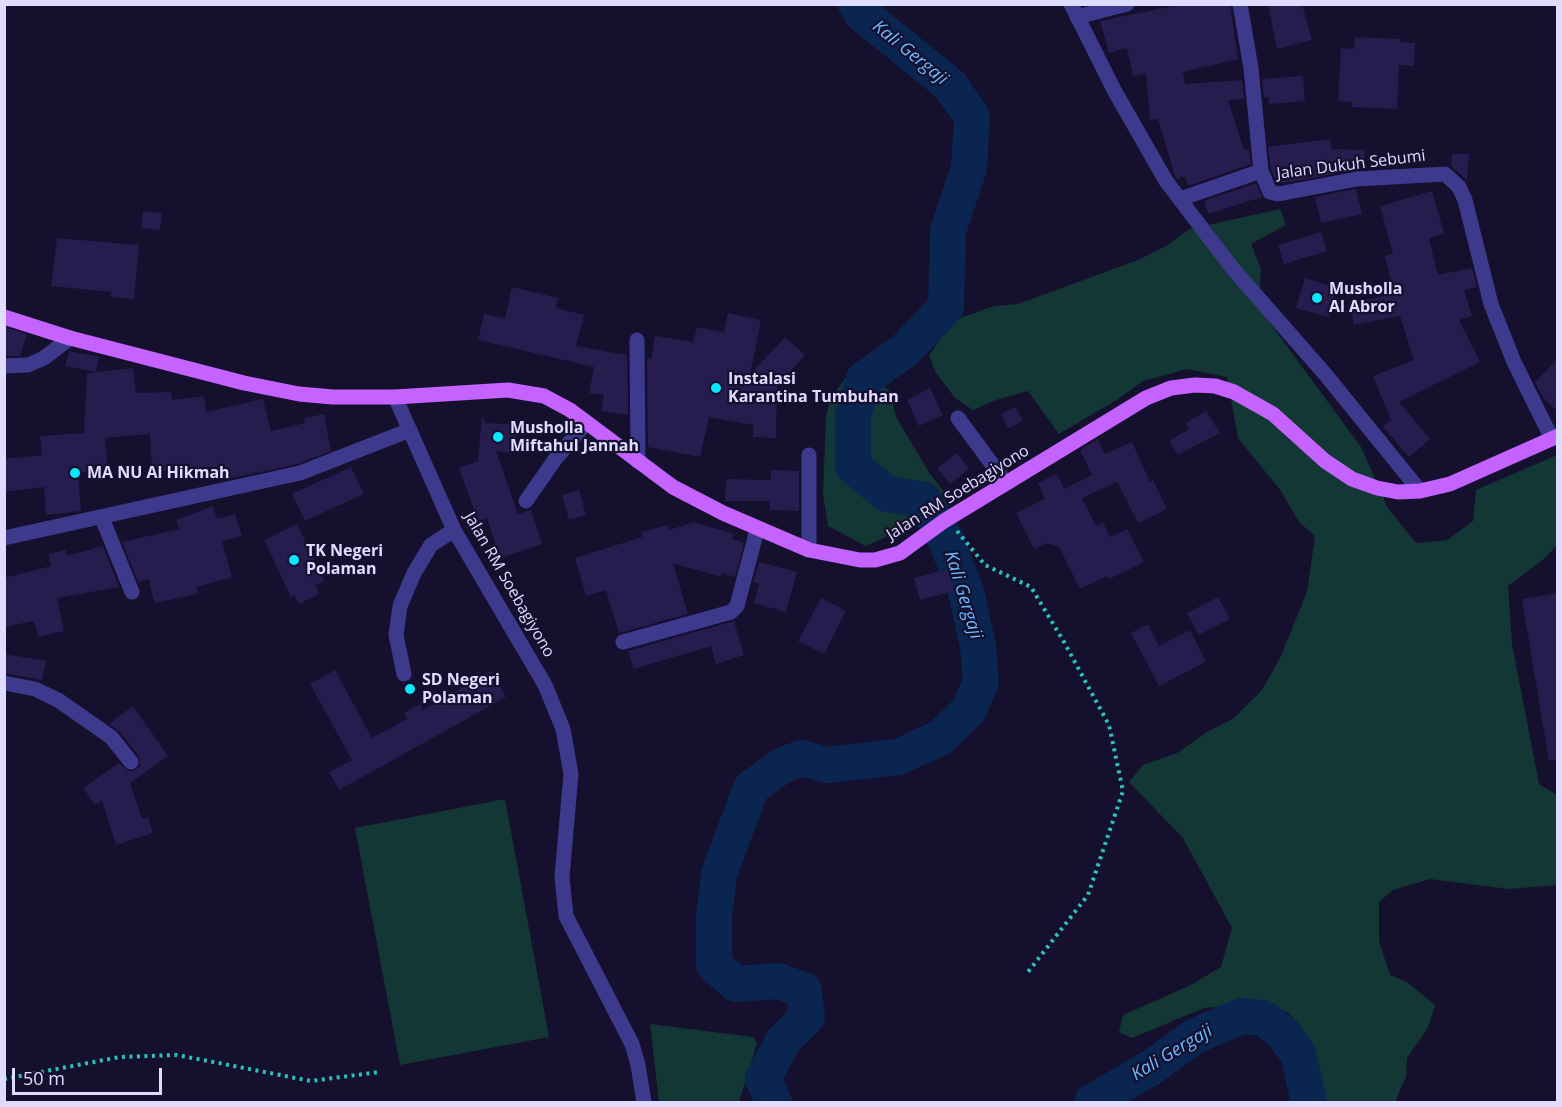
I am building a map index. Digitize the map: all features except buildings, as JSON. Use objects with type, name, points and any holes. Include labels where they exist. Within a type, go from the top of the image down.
[{"type":"main road","name":"Jalan RM Soebagiyono","points":[[4,317],[70,338],[244,384],[299,394],[333,397],[395,397],[508,390],[544,396],[570,410],[673,487],[757,530],[809,550],[836,557],[875,560],[900,553],[927,531],[1005,483],[1146,398],[1171,388],[1195,385],[1215,386],[1252,401],[1273,414],[1325,460],[1352,479],[1377,488],[1420,492],[1470,477],[1555,438]]},
{"type":"street","points":[[1127,4],[1074,11],[1114,90],[1166,181],[1233,269],[1325,374],[1420,492]]},
{"type":"street","name":"Jalan Dukuh Sebumi","points":[[1240,4],[1251,68],[1261,171],[1269,191],[1275,194],[1357,179],[1445,174],[1459,188],[1465,200],[1491,304],[1514,362],[1555,438]]},
{"type":"street","points":[[1180,200],[1261,171]]},
{"type":"street","points":[[4,366],[28,365],[44,358],[70,338]]},
{"type":"street","points":[[637,340],[638,462]]},
{"type":"street","name":"Jalan RM Soebagiyono","points":[[395,397],[454,530],[545,685],[563,729],[571,774],[562,877],[566,916],[574,937],[632,1044],[644,1102]]},
{"type":"street","points":[[958,418],[1005,483]]},
{"type":"street","points":[[526,501],[556,458],[586,423]]},
{"type":"street","points":[[4,538],[300,473],[410,430]]},
{"type":"street","points":[[809,455],[809,550]]},
{"type":"street","points":[[102,518],[132,592]]},
{"type":"street","points":[[404,674],[396,635],[400,606],[414,573],[431,545],[454,530]]},
{"type":"street","points":[[623,642],[731,612],[737,606],[757,530]]},
{"type":"street","points":[[4,683],[35,689],[58,700],[111,737],[131,762]]},
{"type":"path","points":[[947,519],[960,539],[985,565],[1031,587],[1109,725],[1123,791],[1088,895],[1028,972]]},
{"type":"path","points":[[4,1079],[120,1057],[177,1055],[311,1081],[379,1072]]},
{"type":"green space","points":[[1280,209],[1286,225],[1251,244],[1261,269],[1259,308],[1361,447],[1388,508],[1416,543],[1447,540],[1473,521],[1476,490],[1557,455],[1557,545],[1545,558],[1508,586],[1512,644],[1539,784],[1557,795],[1557,885],[1509,889],[1430,879],[1393,890],[1379,902],[1379,941],[1390,975],[1407,982],[1435,1005],[1428,1028],[1407,1058],[1406,1077],[1395,1102],[1322,1102],[1313,1056],[1301,1027],[1289,1013],[1281,1009],[1251,1004],[1204,1008],[1132,1038],[1119,1032],[1123,1015],[1189,986],[1221,967],[1232,928],[1183,838],[1129,782],[1143,765],[1177,753],[1207,732],[1233,719],[1262,690],[1280,658],[1307,592],[1315,536],[1299,522],[1281,491],[1238,438],[1227,377],[1187,369],[1143,381],[1118,399],[1059,434],[1028,391],[996,400],[973,410],[955,398],[936,373],[929,356],[952,321],[994,306],[1018,304],[1138,260],[1166,246],[1190,229]]},
{"type":"green space","points":[[851,370],[890,390],[896,417],[930,474],[949,498],[908,527],[866,546],[828,526],[823,494],[826,416],[831,398]]},
{"type":"green space","points":[[505,799],[549,1037],[400,1065],[355,828]]},
{"type":"green space","points":[[650,1024],[753,1037],[757,1043],[739,1102],[659,1102]]},
{"type":"waterway","name":"Kali Gergaji","points":[[774,1102],[763,1079],[783,1041],[807,1017],[804,990],[778,981],[736,984],[714,965],[714,918],[719,874],[751,788],[783,765],[802,758],[827,765],[898,757],[940,738],[969,710],[981,681],[978,646],[966,592],[946,540],[924,500],[887,494],[853,466],[853,416],[864,379],[904,351],[946,307],[948,231],[969,168],[972,117],[950,85],[862,14],[856,4]]},
{"type":"waterway","name":"Kali Gergaji","points":[[1092,1102],[1152,1067],[1195,1036],[1242,1016],[1263,1018],[1283,1033],[1298,1054],[1309,1102]]},
{"type":"place","name":"Musholla Al Abror","points":[[1317,298]]},
{"type":"place","name":"Instalasi Karantina Tumbuhan","points":[[716,388]]},
{"type":"place","name":"Musholla Miftahul Jannah","points":[[498,437]]},
{"type":"place","name":"MA NU Al Hikmah","points":[[75,473]]},
{"type":"place","name":"TK Negeri Polaman","points":[[294,560]]},
{"type":"place","name":"SD Negeri Polaman","points":[[410,689]]}]
